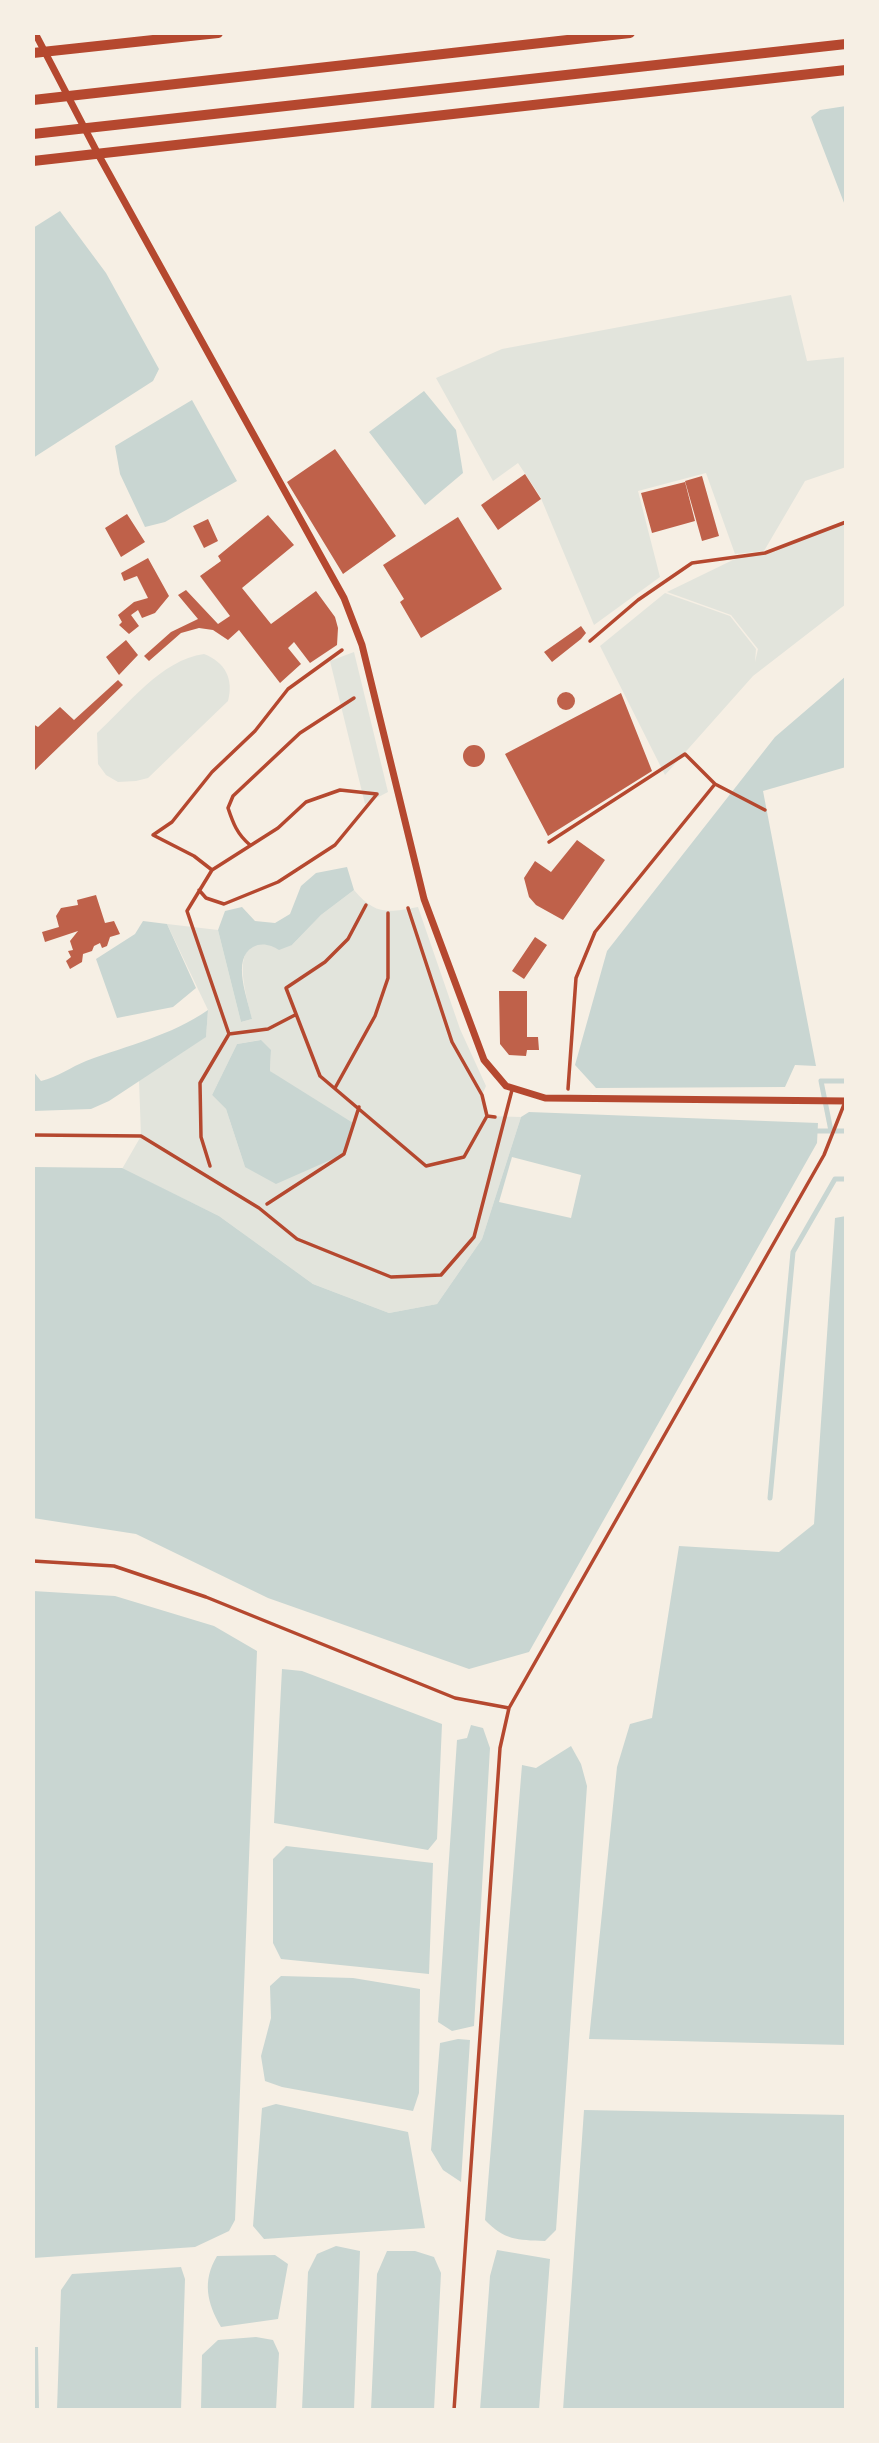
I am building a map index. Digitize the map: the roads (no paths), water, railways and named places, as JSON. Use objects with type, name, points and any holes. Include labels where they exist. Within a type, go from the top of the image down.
[{"type":"street","points":[[35,33],[97,154],[344,598],[362,645],[425,900],[446,965],[484,1060],[506,1086],[545,1098],[846,1101]]},
{"type":"street","points":[[33,53],[218,33]]},
{"type":"street","points":[[33,100],[630,33]]},
{"type":"street","points":[[33,134],[846,44]]},
{"type":"street","points":[[33,161],[846,70]]},
{"type":"lane","points":[[33,1135],[141,1136],[259,1208],[297,1239],[391,1277],[441,1275],[474,1237],[513,1087]]},
{"type":"lane","points":[[454,2410],[500,1748],[509,1708],[830,1139],[846,1101]]},
{"type":"lane","points":[[33,1561],[114,1566],[206,1597],[455,1698],[509,1708]]},
{"type":"waterway","points":[[831,1131],[821,1081],[846,1081]]},
{"type":"waterway","points":[[813,1131],[846,1131]]},
{"type":"waterway","points":[[770,1498],[793,1252],[835,1179],[846,1179]]}]
